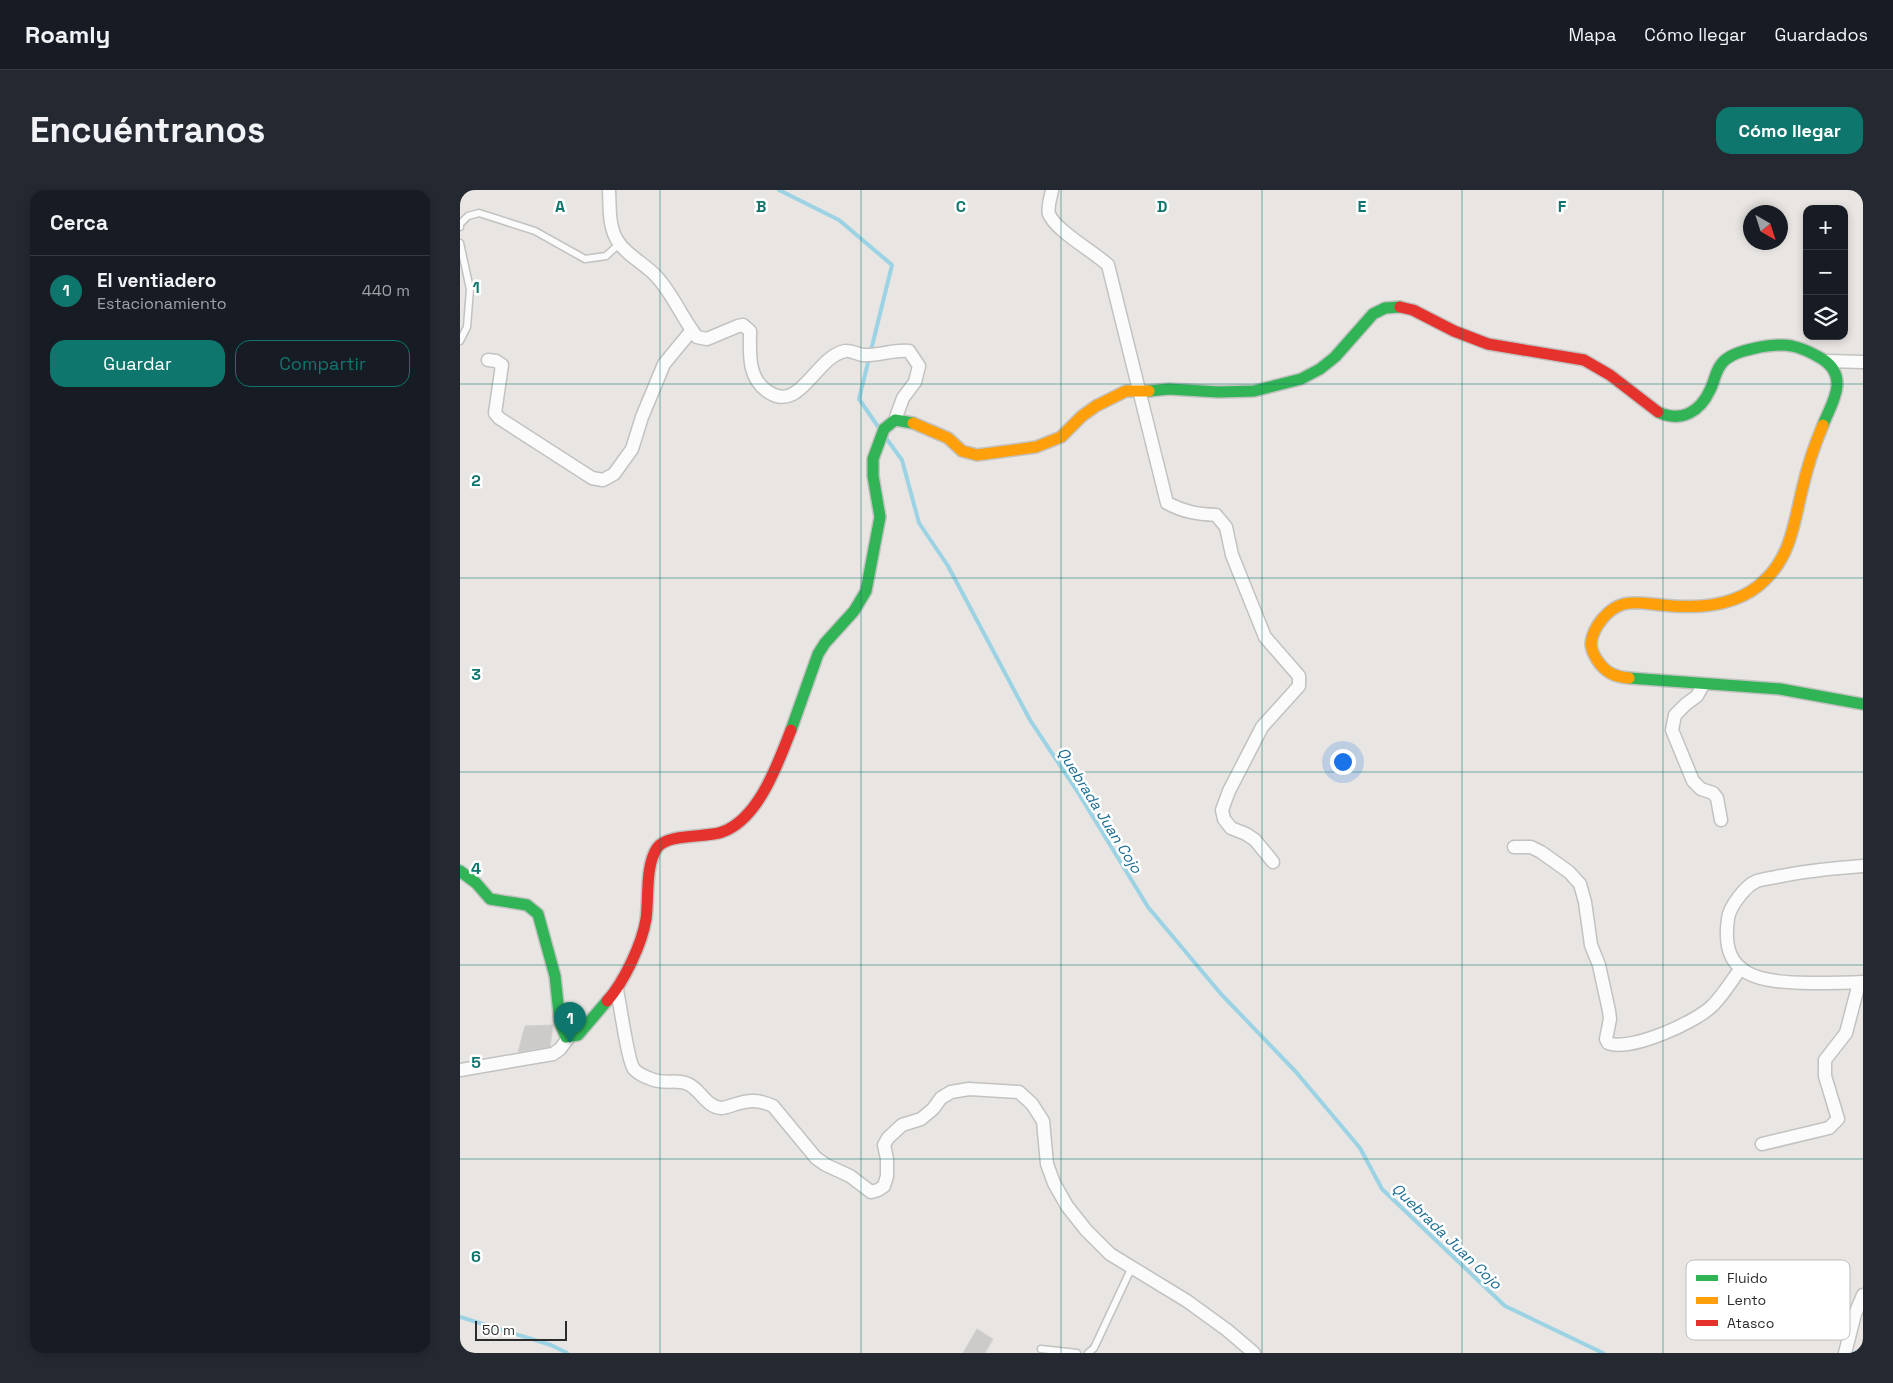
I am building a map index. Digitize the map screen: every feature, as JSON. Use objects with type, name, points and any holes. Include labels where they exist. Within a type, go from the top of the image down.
[{"type":"street","points":[[460,1070],[553,1054],[560,1049],[569,1037],[578,1035],[617,990],[643,931],[650,859],[658,846],[669,840],[724,832],[740,821],[757,804],[780,758],[818,654],[825,642],[854,611],[866,591],[880,517],[873,476],[873,459],[884,429],[895,420],[903,398],[915,382],[919,366],[909,351],[862,355],[846,350],[821,366],[799,391],[786,397],[774,396],[763,388],[755,378],[750,364],[750,331],[748,327],[738,326],[707,339],[698,337],[656,275],[619,244],[612,228],[609,190]]},
{"type":"street","points":[[1052,190],[1049,212],[1055,225],[1096,254],[1108,265],[1167,503],[1189,512],[1216,515],[1226,527],[1232,555],[1265,637],[1299,676],[1299,686],[1262,728],[1229,791],[1222,810],[1224,819],[1231,828],[1255,840],[1273,862]]},
{"type":"street","points":[[895,420],[909,421],[948,438],[962,451],[977,455],[1036,447],[1061,437],[1082,416],[1096,406],[1126,391],[1139,392],[1169,389],[1218,392],[1254,391],[1301,379],[1320,369],[1335,357],[1373,314],[1385,308],[1402,306],[1480,341],[1583,360],[1632,391],[1653,409],[1675,417],[1685,416],[1695,410],[1711,389],[1718,368],[1725,360],[1742,352],[1767,347],[1791,346],[1812,352],[1827,361],[1837,377],[1837,392],[1819,432],[1802,490],[1790,544],[1776,569],[1758,587],[1743,597],[1729,603],[1713,606],[1695,606],[1662,605],[1646,602],[1628,603],[1613,608],[1602,620],[1591,644],[1601,667],[1616,677],[1780,690],[1863,704]]},
{"type":"street","points":[[488,360],[496,361],[502,366],[495,413],[499,418],[592,478],[603,480],[614,474],[632,449],[642,417],[664,364],[692,330]]},
{"type":"street","points":[[1827,361],[1863,362]]},
{"type":"street","points":[[1703,685],[1696,696],[1675,716],[1672,730],[1693,781],[1701,789],[1713,793],[1717,798],[1721,820]]},
{"type":"street","points":[[1514,847],[1531,847],[1541,852],[1569,872],[1580,884],[1586,902],[1591,946],[1599,965],[1609,1010],[1610,1019],[1606,1039],[1608,1043],[1617,1046],[1636,1043],[1682,1025],[1713,1006],[1740,968]]},
{"type":"street","points":[[1762,1144],[1829,1128],[1838,1119],[1825,1076],[1825,1060],[1846,1033],[1861,982],[1780,982],[1752,976],[1740,968],[1729,952],[1726,932],[1728,914],[1740,895],[1756,882],[1795,873],[1863,866]]},
{"type":"street","points":[[460,871],[490,899],[527,905],[538,914],[555,976],[560,1023],[564,1034],[569,1037]]},
{"type":"street","points":[[617,990],[628,1044],[628,1056],[634,1069],[654,1080],[678,1081],[689,1084],[701,1096],[722,1108],[749,1100],[763,1101],[773,1106],[816,1158],[826,1165],[850,1176],[871,1192],[884,1186],[887,1176],[887,1159],[884,1145],[888,1138],[902,1125],[921,1119],[933,1109],[941,1098],[951,1092],[969,1089],[1018,1092],[1032,1104],[1043,1121],[1047,1164],[1054,1183],[1067,1206],[1086,1230],[1110,1254],[1187,1301],[1227,1330],[1254,1353]]},
{"type":"street","points":[[1850,1334],[1855,1314],[1863,1295]]},
{"type":"street","points":[[1845,1353],[1848,1340]]},
{"type":"lane","points":[[460,227],[460,224],[468,216],[479,213],[535,231],[586,259],[606,256],[619,244]]},
{"type":"lane","points":[[460,242],[470,289],[467,328],[460,341]]},
{"type":"lane","points":[[1088,1353],[1094,1348],[1132,1267]]},
{"type":"lane","points":[[1042,1349],[1077,1353]]},
{"type":"building","points":[[553,1025],[550,1047],[518,1052],[525,1026]]},
{"type":"building","points":[[977,1329],[993,1339],[985,1353],[963,1353]]},
{"type":"waterway","name":"Quebrada Juan Cojo","points":[[779,190],[839,220],[892,265],[859,399],[879,428]]},
{"type":"waterway","name":"Quebrada Juan Cojo","points":[[886,438],[902,460],[919,523],[948,566],[1030,720],[1079,794],[1148,907],[1221,994],[1296,1072],[1360,1148],[1382,1189],[1505,1306],[1603,1353]]},
{"type":"waterway","points":[[460,1317],[551,1345],[567,1353]]},
{"type":"waterway","name":"Quebrada Juan Cojo","points":[[1854,1353],[1863,1351]]},
{"type":"traffic: fast","points":[[1149,391],[1169,389],[1218,392],[1254,391],[1301,379],[1320,369],[1335,357],[1373,314],[1385,308],[1400,307]]},
{"type":"traffic: fast","points":[[1658,412],[1666,415],[1682,416],[1695,410],[1706,398],[1718,368],[1729,357],[1746,350],[1785,345],[1799,348],[1814,355],[1825,361],[1834,371],[1837,381],[1836,391],[1823,425]]},
{"type":"traffic: fast","points":[[791,730],[818,654],[825,643],[854,611],[866,591],[880,517],[873,476],[873,459],[884,429],[895,420],[913,423]]},
{"type":"traffic: fast","points":[[1629,678],[1780,689],[1863,704]]},
{"type":"traffic: fast","points":[[460,871],[476,883],[490,899],[527,905],[538,914],[555,976],[560,1023],[566,1037],[578,1035],[607,1001]]},
{"type":"traffic: slow","points":[[913,423],[948,438],[962,451],[977,455],[1036,447],[1061,437],[1082,416],[1096,406],[1126,391],[1149,391]]},
{"type":"traffic: slow","points":[[1629,678],[1610,673],[1600,664],[1594,654],[1591,646],[1592,637],[1602,619],[1618,606],[1629,603],[1689,607],[1730,601],[1754,589],[1765,580],[1781,560],[1786,549],[1794,526],[1808,465],[1823,425]]},
{"type":"traffic: jam","points":[[1400,307],[1413,310],[1454,331],[1488,344],[1584,360],[1610,375],[1658,412]]},
{"type":"traffic: jam","points":[[607,1001],[620,984],[641,940],[646,919],[651,864],[657,848],[669,840],[722,832],[735,825],[747,815],[766,788],[791,730]]},
{"type":"place","name":"El ventiadero","points":[[570,1043]]}]
